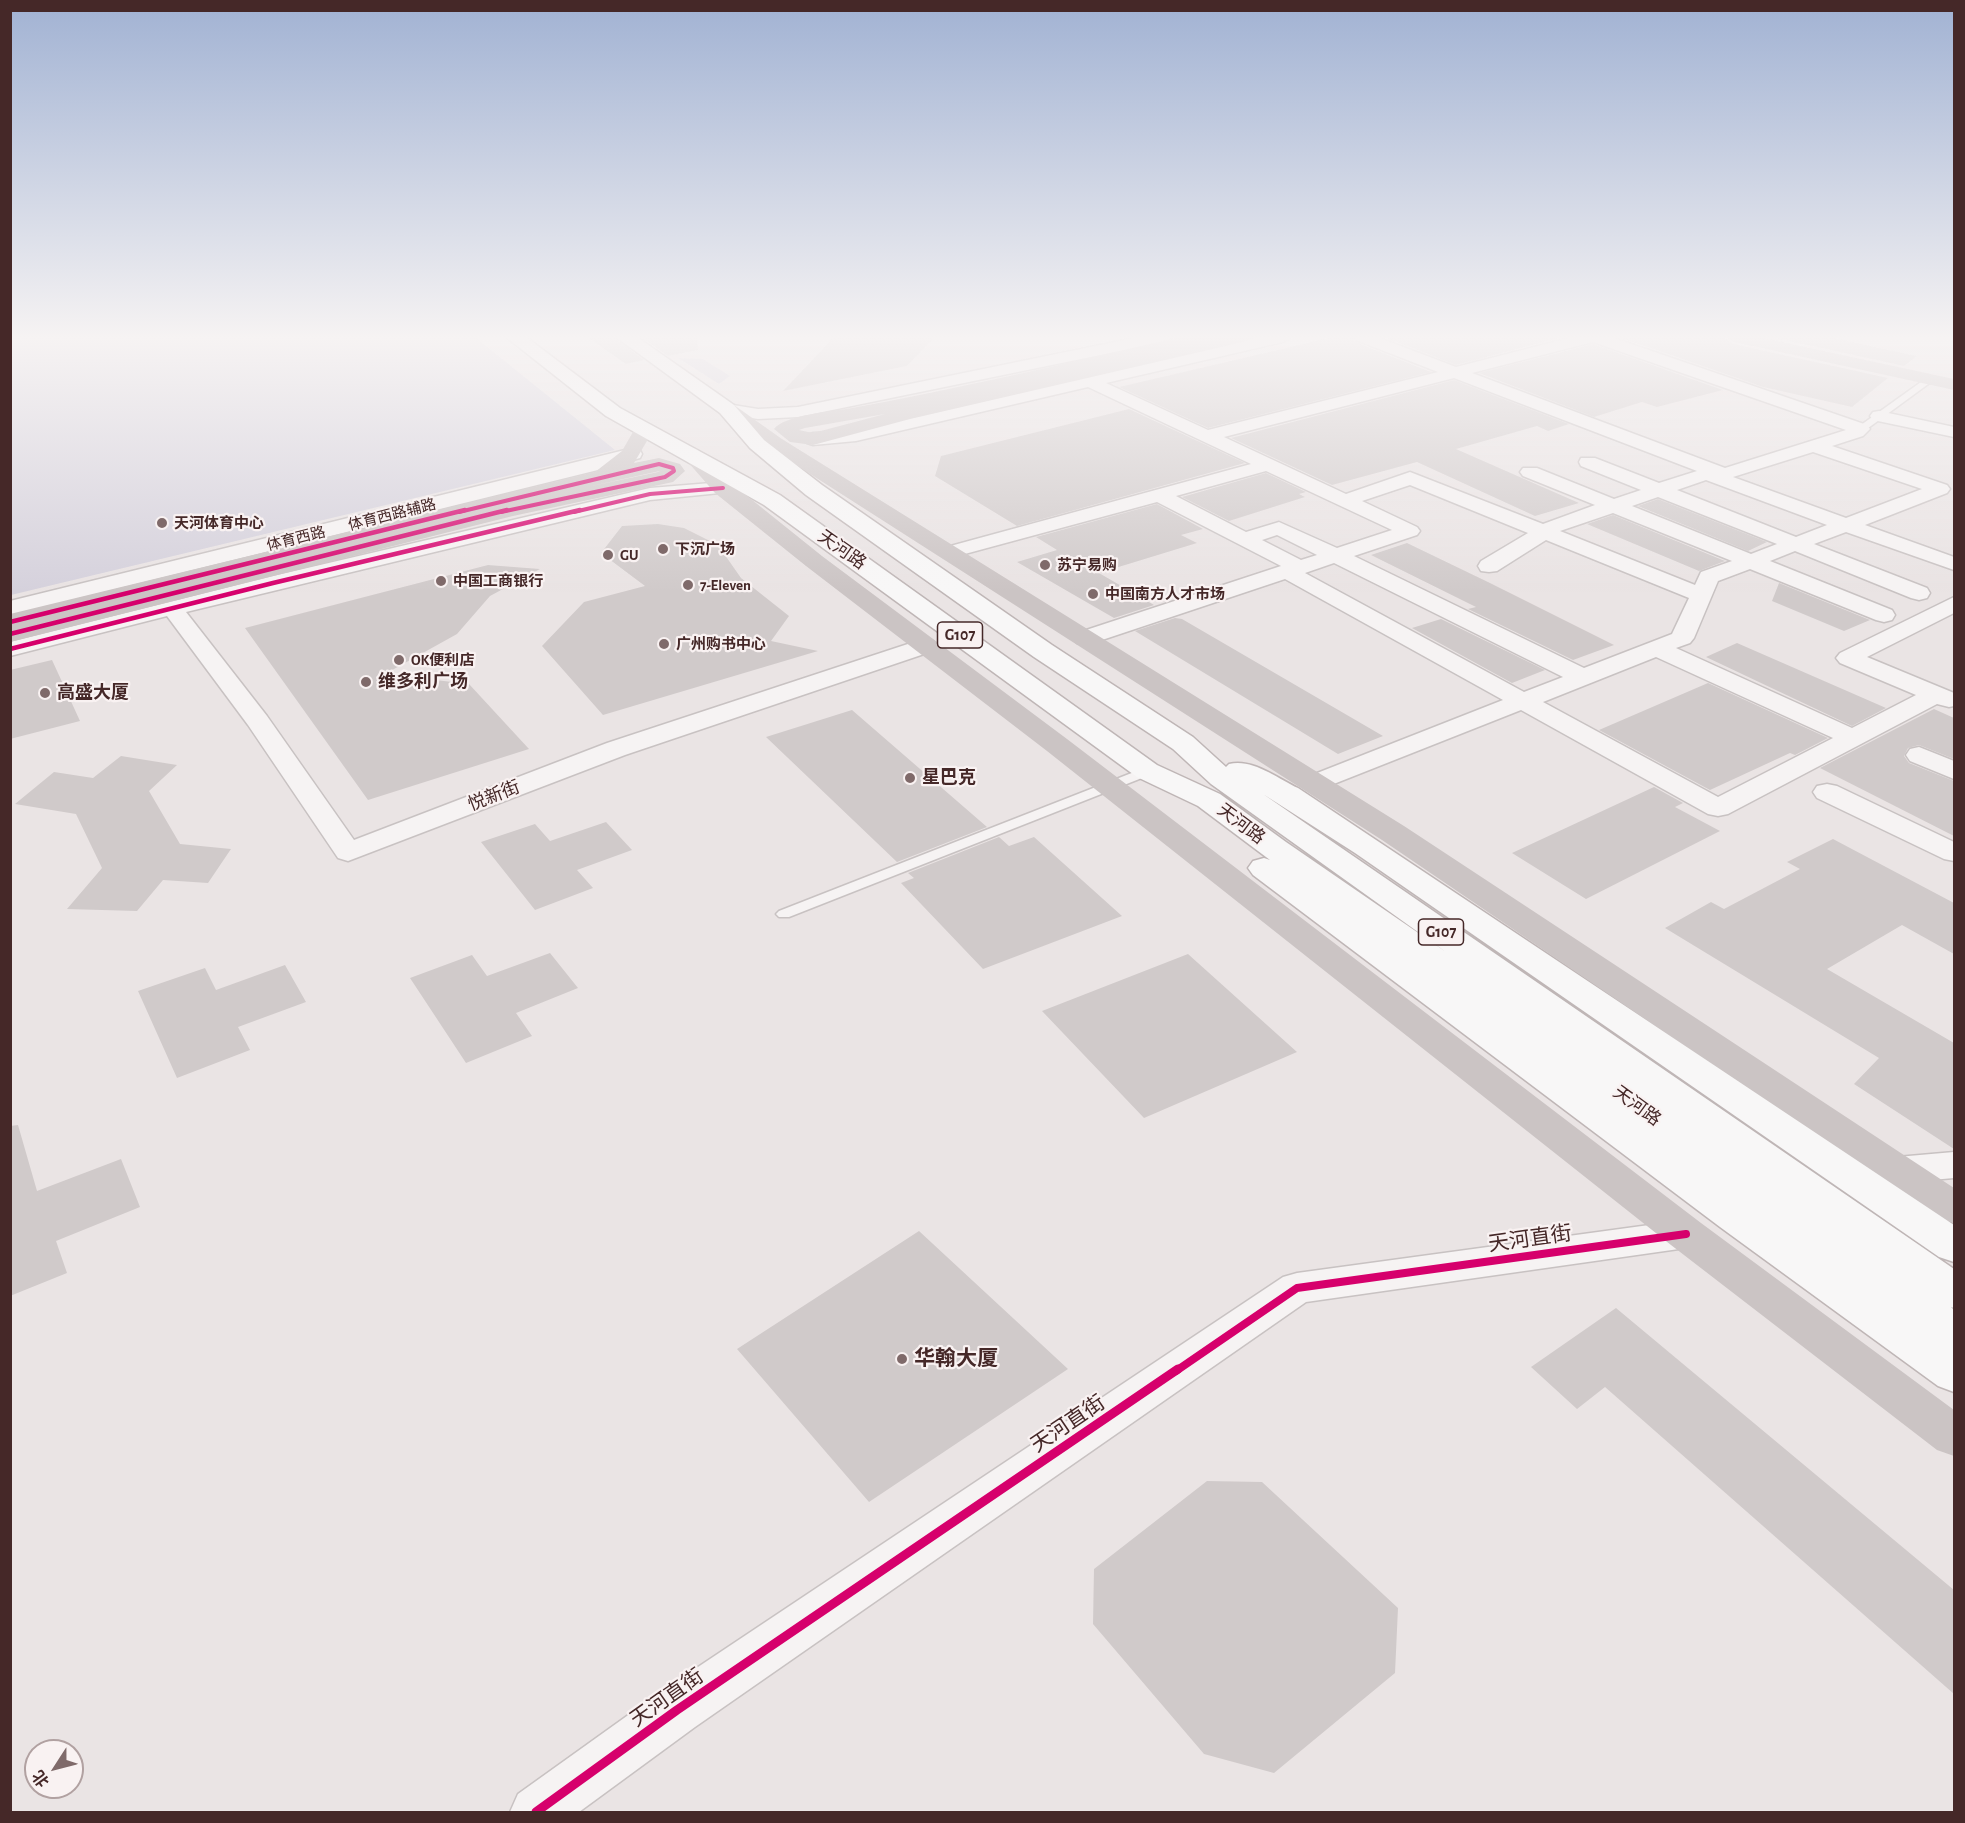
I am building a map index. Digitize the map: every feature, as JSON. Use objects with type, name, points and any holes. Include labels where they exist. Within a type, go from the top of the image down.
[{"type":"highway","name":"天河路","points":[[632,422],[772,501],[1147,771],[1209,800],[1275,849],[1466,982],[1954,1291]]},
{"type":"highway","name":"天河路","points":[[739,422],[758,444],[814,489],[1043,651],[1183,743],[1221,778],[1688,1123],[1954,1333]]},
{"type":"highway","points":[[1183,743],[1301,788],[1954,1246]]},
{"type":"highway","points":[[1147,771],[1200,820],[1735,1216],[1954,1373]]},
{"type":"main road","points":[[745,422],[775,443],[1085,638],[1301,788],[1497,901],[1954,1208]]},
{"type":"main road","points":[[812,422],[800,423],[784,429],[797,438],[813,439],[854,422]]},
{"type":"main road","points":[[826,473],[822,458],[827,450],[860,422]]},
{"type":"main road","points":[[587,487],[621,465],[633,454],[644,429]]},
{"type":"main road","points":[[690,453],[723,488],[925,646],[1686,1234],[1954,1436]]},
{"type":"main road","points":[[587,487],[668,485],[723,488],[772,501]]},
{"type":"main road","name":"体育西路","points":[[10,622],[587,487]]},
{"type":"main road","name":"体育西路","points":[[10,634],[502,512],[587,487]]},
{"type":"street","points":[[813,439],[842,439],[916,422]]},
{"type":"street","points":[[1085,638],[1410,531],[1177,422]]},
{"type":"street","points":[[1207,436],[1263,422]]},
{"type":"street","points":[[1588,422],[1724,474],[1859,431]]},
{"type":"street","points":[[1834,422],[1859,431]]},
{"type":"street","points":[[1907,422],[1954,432]]},
{"type":"street","points":[[1301,788],[1682,638],[1709,577],[1940,489],[1814,446]]},
{"type":"street","name":"体育西路辅路","points":[[10,608],[633,454]]},
{"type":"street","points":[[1588,462],[1918,593]]},
{"type":"street","points":[[950,552],[1268,465]]},
{"type":"street","points":[[1530,472],[1884,615]]},
{"type":"street","points":[[1489,566],[1554,526],[1706,474],[1954,564]]},
{"type":"street","points":[[1344,501],[1410,478],[1701,595]]},
{"type":"street","points":[[10,649],[651,494],[723,488]]},
{"type":"street","points":[[1158,495],[1244,539],[1293,570],[1718,808],[1853,738],[1945,699]]},
{"type":"street","points":[[1244,539],[1279,528],[1583,677]]},
{"type":"street","points":[[1945,699],[1848,658],[1954,604]]},
{"type":"street","name":"悦新街","points":[[172,608],[258,721],[348,852],[616,749],[925,646]]},
{"type":"street","points":[[1656,648],[1853,738]]},
{"type":"street","points":[[1919,755],[1954,771]]},
{"type":"street","points":[[1827,792],[1954,853]]},
{"type":"street","points":[[1897,1170],[1954,1165]]},
{"type":"street","name":"天河直街","points":[[536,1812],[677,1710],[1297,1288],[1686,1234]]},
{"type":"lane","points":[[1859,431],[1871,422]]},
{"type":"lane","points":[[784,914],[1147,771]]},
{"type":"shaded area","points":[[11,422],[580,422],[615,450],[11,595]]},
{"type":"building","points":[[1077,422],[1157,422],[1245,463],[1017,526],[935,476],[941,456]]},
{"type":"building","points":[[1195,422],[1232,422],[1208,428]]},
{"type":"building","points":[[1292,422],[1564,422],[1569,424],[1548,431],[1537,426],[1456,449],[1579,503],[1535,516],[1417,462],[1332,485],[1231,438]]},
{"type":"building","points":[[1266,473],[1306,492],[1299,494],[1305,497],[1229,521],[1182,497]]},
{"type":"building","points":[[1658,499],[1767,542],[1748,551],[1638,506]]},
{"type":"building","points":[[1157,504],[1203,529],[1181,535],[1197,543],[1099,573],[1154,605],[1114,618],[1017,562],[1057,550],[1036,537]]},
{"type":"building","points":[[1613,515],[1725,561],[1699,571],[1587,524]]},
{"type":"building","name":"广州购书中心","points":[[658,524],[684,528],[718,545],[741,578],[789,616],[771,641],[818,651],[603,715],[542,646],[584,602],[645,586],[601,553],[622,526]]},
{"type":"building","points":[[1407,543],[1614,645],[1573,660],[1468,609],[1476,607],[1371,555]]},
{"type":"building","name":"维多利广场","points":[[488,565],[540,569],[490,596],[457,634],[385,674],[469,684],[529,749],[368,800],[245,628]]},
{"type":"building","points":[[1779,583],[1870,620],[1844,631],[1772,601]]},
{"type":"building","points":[[1175,618],[1182,619],[1383,736],[1338,754],[1135,631]]},
{"type":"building","points":[[1441,619],[1545,670],[1512,683],[1412,628]]},
{"type":"building","points":[[1737,643],[1886,708],[1852,726],[1706,657]]},
{"type":"building","name":"高盛大厦","points":[[52,660],[80,721],[10,739],[10,670]]},
{"type":"building","points":[[1708,683],[1828,738],[1795,755],[1790,753],[1710,790],[1599,730]]},
{"type":"building","points":[[1934,709],[1954,718],[1954,759],[1919,745],[1908,748],[1904,756],[1909,763],[1954,781],[1954,836],[1820,768]]},
{"type":"building","points":[[852,710],[987,827],[897,862],[766,737]]},
{"type":"building","points":[[121,756],[177,765],[149,791],[180,844],[231,849],[208,883],[163,880],[137,911],[67,909],[102,868],[76,814],[15,804],[54,772],[93,778]]},
{"type":"building","points":[[1654,787],[1683,803],[1675,807],[1720,831],[1586,899],[1512,853]]},
{"type":"building","points":[[606,822],[632,850],[577,870],[593,888],[535,910],[481,842],[535,824],[550,841]]},
{"type":"building","points":[[999,837],[1009,846],[1034,837],[1122,916],[983,969],[901,883],[914,878],[908,873]]},
{"type":"building","points":[[1833,839],[1954,903],[1954,954],[1902,925],[1827,969],[1954,1043],[1954,1149],[1854,1084],[1879,1058],[1665,928],[1711,902],[1724,909],[1800,869],[1787,862]]},
{"type":"building","points":[[550,953],[578,988],[516,1013],[532,1036],[466,1063],[410,978],[472,955],[487,976]]},
{"type":"building","points":[[1188,954],[1297,1052],[1144,1118],[1042,1011]]},
{"type":"building","points":[[285,965],[306,1002],[238,1027],[250,1050],[177,1078],[138,991],[205,968],[216,990]]},
{"type":"building","points":[[18,1125],[37,1191],[121,1159],[140,1207],[56,1241],[67,1273],[10,1296],[10,1126]]},
{"type":"building","name":"华翰大厦","points":[[919,1231],[1068,1369],[869,1502],[737,1349]]},
{"type":"building","points":[[1616,1308],[1954,1590],[1954,1694],[1605,1387],[1577,1409],[1531,1367]]},
{"type":"building","points":[[1207,1481],[1262,1482],[1398,1608],[1395,1673],[1274,1773],[1204,1754],[1093,1624],[1094,1569]]},
{"type":"cycle path","points":[[10,622],[634,469],[659,464],[673,468],[674,471],[665,477],[513,509],[10,634]]},
{"type":"cycle path","points":[[10,649],[273,583],[650,494],[723,488]]},
{"type":"cycle path","points":[[536,1812],[677,1710],[1297,1288],[1686,1234]]},
{"type":"place","name":"天河体育中心","points":[[162,523]]},
{"type":"place","name":"下沉广场","points":[[663,549]]},
{"type":"place","name":"GU","points":[[608,555]]},
{"type":"place","name":"苏宁易购","points":[[1045,565]]},
{"type":"place","name":"中国工商银行","points":[[441,581]]},
{"type":"place","name":"7-Eleven","points":[[688,585]]},
{"type":"place","name":"中国南方人才市场","points":[[1093,594]]},
{"type":"place","name":"广州购书中心","points":[[664,644]]},
{"type":"place","name":"OK便利店","points":[[399,660]]},
{"type":"place","name":"维多利广场","points":[[366,682]]},
{"type":"place","name":"高盛大厦","points":[[45,693]]},
{"type":"place","name":"星巴克","points":[[910,778]]},
{"type":"place","name":"华翰大厦","points":[[902,1359]]}]
